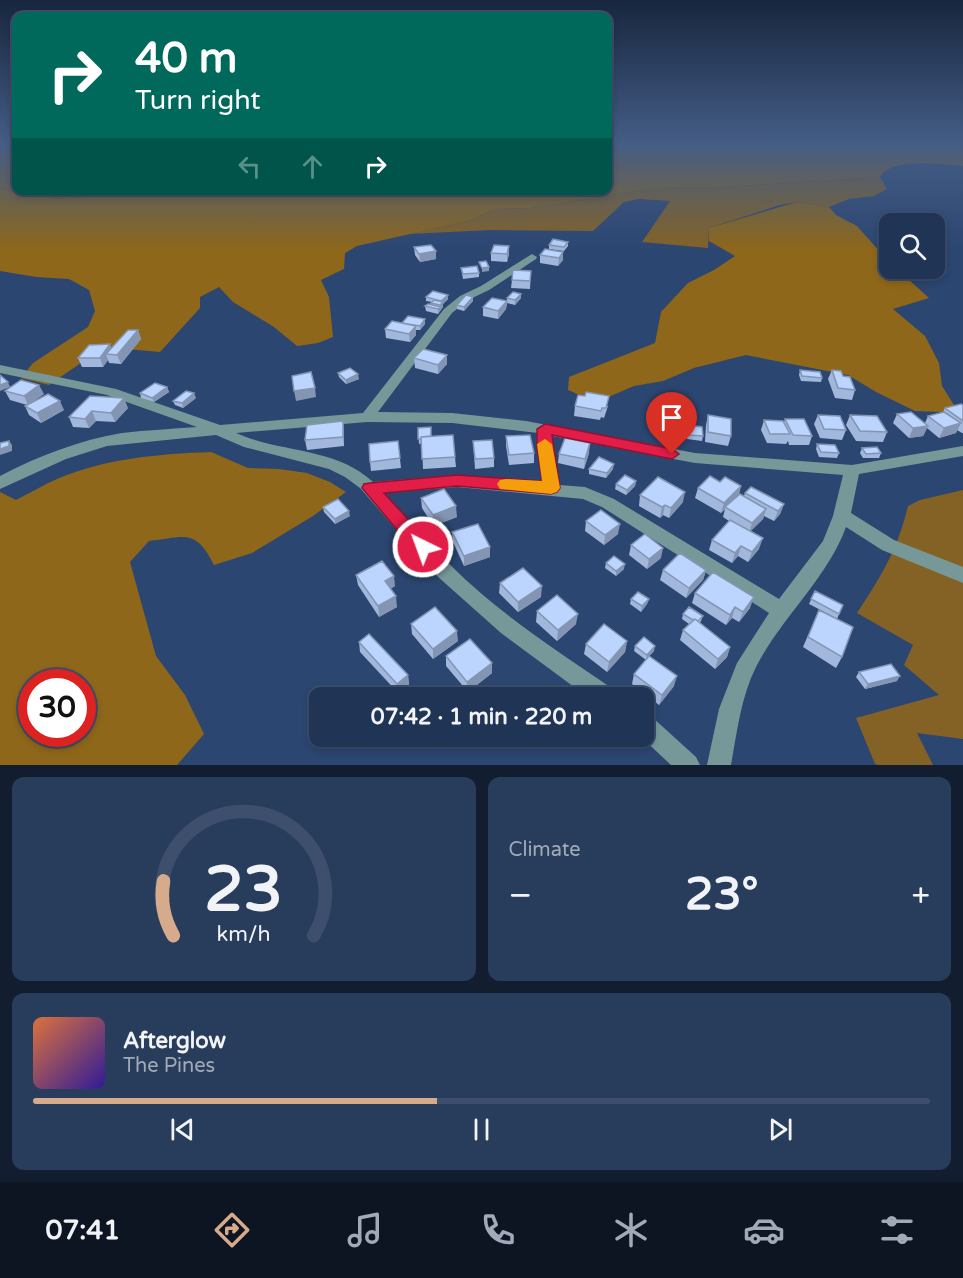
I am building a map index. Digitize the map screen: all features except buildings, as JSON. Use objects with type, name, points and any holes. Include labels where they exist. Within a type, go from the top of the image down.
[{"type":"street","points":[[367,417],[447,311],[464,298],[485,288],[532,257]]},
{"type":"street","points":[[0,369],[111,392],[218,429],[231,438],[248,444],[313,458],[352,474],[370,488],[451,578],[504,625],[592,687]]},
{"type":"street","points":[[0,483],[56,455],[89,444],[123,438],[218,429],[286,426],[367,417],[452,418],[545,429],[601,442],[695,458],[852,470],[963,451]]},
{"type":"street","points":[[545,429],[545,448],[551,488]]},
{"type":"street","points":[[719,765],[730,709],[747,663],[781,611],[831,544],[842,516],[852,470]]},
{"type":"street","points":[[370,488],[457,481],[551,488],[585,493],[608,503],[781,611]]},
{"type":"street","points":[[842,516],[888,545],[963,575]]},
{"type":"street","points":[[654,734],[688,765]]},
{"type":"shaded area","points":[[0,180],[12,180],[12,191],[0,189]]},
{"type":"shaded area","points":[[612,180],[837,180],[722,187],[655,188],[612,195]]},
{"type":"shaded area","points":[[837,180],[882,180],[887,189],[874,196],[849,199],[829,207],[797,202],[780,205],[709,228],[708,248],[642,242],[670,201],[639,199],[624,202],[593,231],[491,230],[409,234],[472,220],[495,209],[531,208],[655,188],[722,187]]},
{"type":"shaded area","points":[[0,189],[12,191],[12,195],[47,195],[54,199],[101,196],[612,195],[531,208],[495,209],[472,220],[357,246],[345,253],[344,269],[321,280],[329,297],[333,337],[318,343],[297,346],[274,327],[233,302],[219,287],[200,297],[200,308],[160,352],[104,347],[49,385],[21,378],[33,363],[88,327],[95,311],[89,290],[69,279],[36,277],[0,271]]},
{"type":"shaded area","points":[[47,195],[101,195],[101,196],[54,199]]},
{"type":"shaded area","points":[[797,202],[829,207],[836,215],[857,226],[879,251],[879,279],[908,279],[929,298],[893,309],[925,336],[939,363],[942,386],[954,405],[942,412],[915,411],[848,375],[746,355],[694,368],[663,381],[634,386],[606,398],[587,398],[568,390],[569,377],[655,343],[661,312],[688,283],[735,256],[709,241],[709,228]]},
{"type":"shaded area","points":[[211,452],[248,468],[307,473],[330,482],[346,492],[313,516],[252,553],[214,565],[201,545],[195,540],[181,537],[149,541],[130,562],[156,656],[185,695],[204,734],[177,765],[0,765],[0,492],[16,500],[57,479],[94,466],[152,456]]},
{"type":"shaded area","points":[[963,490],[963,739],[917,733],[933,765],[878,765],[875,764],[856,718],[939,695],[904,665],[913,645],[857,613],[888,562],[908,506],[920,500]]},
{"type":"slow traffic","points":[[506,484],[551,488],[545,444]]},
{"type":"route","points":[[423,547],[370,488],[457,481],[551,488],[545,448],[545,429],[601,442],[672,454]]}]
